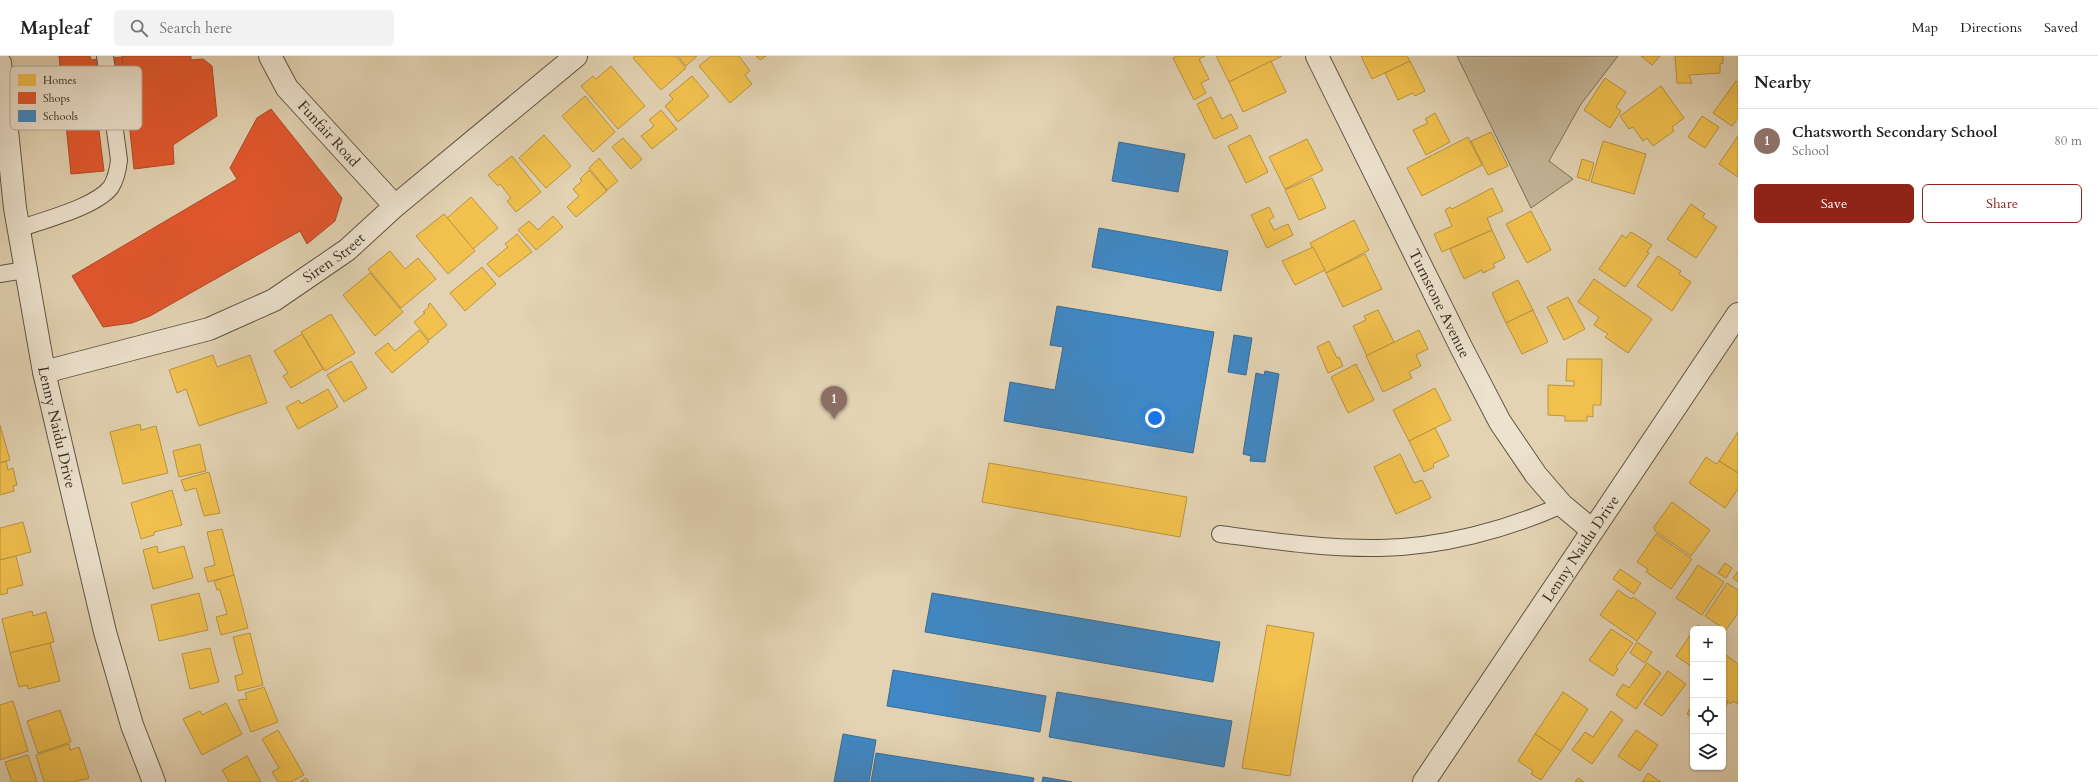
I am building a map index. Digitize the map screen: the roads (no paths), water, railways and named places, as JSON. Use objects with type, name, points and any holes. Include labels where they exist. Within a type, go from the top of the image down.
[{"type":"street","name":"Funfair Road","points":[[270,56],[287,88],[395,206]]},
{"type":"street","name":"Siren Street","points":[[44,372],[209,329],[274,300],[347,250],[395,206],[576,56]]},
{"type":"street","name":"Turnstone Avenue","points":[[1317,56],[1487,399],[1527,463],[1562,505],[1592,530]]},
{"type":"street","name":"Lenny Naidu Drive","points":[[0,63],[19,229],[44,372],[105,632],[132,725],[154,782]]},
{"type":"street","name":"Lenny Naidu Drive","points":[[1424,782],[1738,314]]},
{"type":"lane","points":[[105,56],[106,66]]},
{"type":"lane","points":[[19,229],[89,204],[104,194],[111,186],[118,170],[119,160],[115,130]]},
{"type":"lane","points":[[0,274],[25,270]]},
{"type":"lane","points":[[1220,534],[1311,546],[1380,548],[1423,545],[1492,530],[1536,517],[1562,505]]},
{"type":"place","name":"Chatsworth Secondary School","points":[[834,419]]}]
